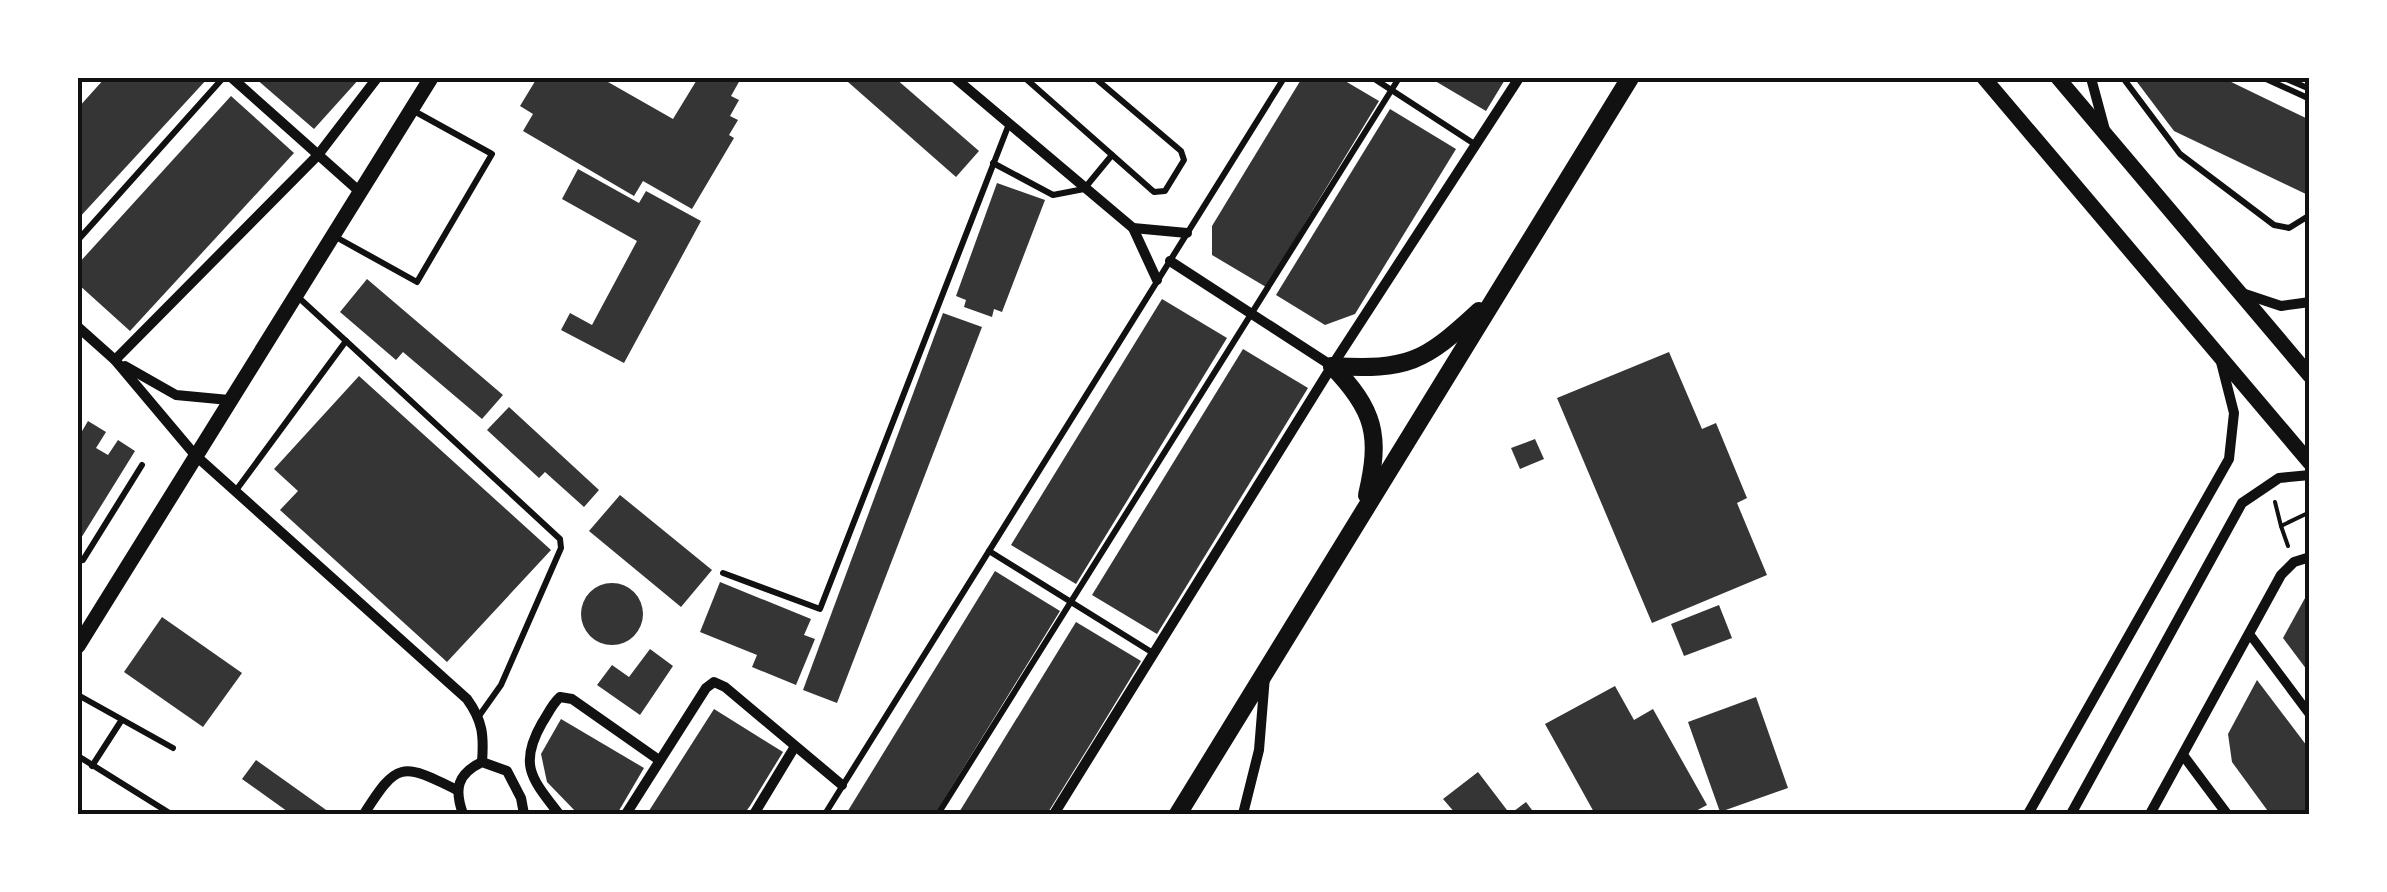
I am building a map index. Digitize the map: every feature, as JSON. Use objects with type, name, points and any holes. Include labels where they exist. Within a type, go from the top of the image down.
[{"type":"main road","points":[[1178,814],[1630,78]]},
{"type":"main road","points":[[1332,366],[1385,369],[1406,364],[1441,346],[1498,293]]},
{"type":"main road","points":[[1332,366],[1357,392],[1373,422],[1376,458],[1364,510]]},
{"type":"street","points":[[232,78],[360,192]]},
{"type":"street","points":[[115,360],[318,155],[377,78]]},
{"type":"street","points":[[78,646],[430,78]]},
{"type":"street","points":[[955,78],[1134,228],[1158,280]]},
{"type":"street","points":[[1054,814],[1332,366],[1519,78]]},
{"type":"street","points":[[1984,78],[2310,463]]},
{"type":"street","points":[[2058,78],[2310,376]]},
{"type":"street","points":[[2091,78],[2107,136]]},
{"type":"street","points":[[1134,228],[1187,232]]},
{"type":"street","points":[[1170,261],[1332,366]]},
{"type":"street","points":[[2236,290],[2281,306],[2310,302]]},
{"type":"street","points":[[78,327],[115,360],[195,456],[237,489],[467,699],[479,716],[484,736],[482,762]]},
{"type":"street","points":[[2028,814],[2228,459],[2234,413],[2219,356]]},
{"type":"street","points":[[115,360],[176,395],[230,400]]},
{"type":"street","points":[[2071,814],[2242,503],[2279,478],[2310,474]]},
{"type":"street","points":[[2150,814],[2281,576],[2294,562],[2310,557]]},
{"type":"street","points":[[2251,636],[2310,715]]},
{"type":"street","points":[[1243,814],[1263,722],[1265,670]]},
{"type":"street","points":[[626,814],[714,682],[725,687],[842,786]]},
{"type":"street","points":[[559,814],[535,783],[529,767],[529,746],[560,697],[572,698],[659,760]]},
{"type":"street","points":[[754,814],[794,748]]},
{"type":"street","points":[[2183,755],[2226,814]]},
{"type":"street","points":[[456,790],[468,769],[482,762],[507,771],[524,814]]},
{"type":"street","points":[[364,814],[388,777],[399,771],[422,775],[456,790],[464,814]]},
{"type":"street","points":[[518,792],[535,783]]},
{"type":"lane","points":[[78,240],[223,78]]},
{"type":"lane","points":[[1025,78],[1154,192],[1165,191],[1184,160],[1180,151],[1095,78]]},
{"type":"lane","points":[[825,814],[1284,78]]},
{"type":"lane","points":[[1372,78],[1477,146]]},
{"type":"lane","points":[[938,814],[1399,78]]},
{"type":"lane","points":[[2124,78],[2180,154],[2274,225],[2290,228],[2310,215]]},
{"type":"lane","points":[[2264,78],[2310,99]]},
{"type":"lane","points":[[2284,78],[2302,81],[2310,89]]},
{"type":"lane","points":[[333,235],[417,282],[492,154],[411,109]]},
{"type":"lane","points":[[723,573],[820,609],[1008,124]]},
{"type":"lane","points":[[993,163],[1052,195],[1084,189],[1112,154]]},
{"type":"lane","points":[[296,295],[560,539],[560,548],[501,685],[479,716]]},
{"type":"lane","points":[[237,489],[346,341]]},
{"type":"lane","points":[[78,561],[83,560],[142,465]]},
{"type":"lane","points":[[989,550],[1155,655]]},
{"type":"lane","points":[[78,695],[172,748]]},
{"type":"lane","points":[[92,766],[121,721]]},
{"type":"lane","points":[[78,756],[171,814]]},
{"type":"path","points":[[2279,478],[2274,500],[2281,526],[2310,512]]},
{"type":"building","points":[[105,78],[208,78],[78,219],[78,108]]},
{"type":"building","points":[[255,78],[360,78],[314,129]]},
{"type":"building","points":[[537,78],[601,78],[673,119],[698,78],[736,78],[740,80],[731,96],[739,100],[730,116],[738,120],[729,135],[734,138],[692,209],[643,181],[634,196],[523,131],[533,114],[520,106]]},
{"type":"building","points":[[852,78],[895,78],[979,151],[956,177],[848,82]]},
{"type":"building","points":[[1302,78],[1340,78],[1379,101],[1266,287],[1212,255],[1212,226]]},
{"type":"building","points":[[1430,78],[1506,78],[1486,111]]},
{"type":"building","points":[[2134,78],[2223,78],[2310,120],[2310,196],[2174,131]]},
{"type":"building","points":[[231,96],[294,153],[130,331],[78,284],[78,264]]},
{"type":"building","points":[[1390,109],[1456,149],[1355,314],[1325,325],[1276,295]]},
{"type":"building","points":[[578,169],[639,203],[646,191],[701,221],[624,363],[561,330],[570,313],[592,325],[637,241],[562,199]]},
{"type":"building","points":[[997,183],[1045,200],[1002,312],[994,309],[992,317],[964,307],[966,300],[956,296]]},
{"type":"building","points":[[367,279],[503,395],[482,419],[403,352],[396,360],[340,312]]},
{"type":"building","points":[[1162,299],[1227,338],[1076,584],[1011,545]]},
{"type":"building","points":[[943,313],[982,327],[837,703],[803,690]]},
{"type":"building","points":[[1243,349],[1308,388],[1157,634],[1092,595]]},
{"type":"building","points":[[1669,352],[1702,429],[1716,423],[1747,498],[1737,503],[1767,575],[1652,623],[1557,398]]},
{"type":"building","points":[[359,376],[551,550],[447,662],[280,510],[298,491],[274,469]]},
{"type":"building","points":[[509,407],[599,490],[584,507],[545,472],[539,478],[487,430]]},
{"type":"building","points":[[88,421],[106,432],[96,448],[108,455],[118,440],[135,451],[78,543],[78,438]]},
{"type":"building","points":[[1535,439],[1544,459],[1520,469],[1511,448]]},
{"type":"building","points":[[620,495],[712,570],[681,607],[589,531]]},
{"type":"building","points":[[995,571],[1060,611],[935,814],[846,814]]},
{"type":"building","points":[[720,582],[811,619],[804,635],[815,639],[796,685],[752,667],[757,655],[700,632]]},
{"type":"building","points":[[612,583],[634,592],[643,614],[634,636],[612,645],[590,636],[581,614],[590,592]]},
{"type":"building","points":[[2310,589],[2310,674],[2283,638]]},
{"type":"building","points":[[1719,605],[1732,638],[1684,656],[1671,624]]},
{"type":"building","points":[[162,617],[242,673],[203,727],[124,672]]},
{"type":"building","points":[[1076,622],[1141,661],[1091,743],[1047,814],[958,814]]},
{"type":"building","points":[[650,649],[673,666],[640,715],[597,685],[612,665],[629,677]]},
{"type":"building","points":[[2257,680],[2310,750],[2310,814],[2270,814],[2232,762],[2228,734]]},
{"type":"building","points":[[1615,686],[1634,720],[1653,709],[1707,805],[1690,814],[1595,814],[1545,724]]},
{"type":"building","points":[[1756,697],[1788,788],[1720,812],[1688,722]]},
{"type":"building","points":[[714,709],[783,752],[750,806],[744,814],[647,814]]},
{"type":"building","points":[[561,719],[644,768],[617,814],[578,814],[547,782],[541,754]]},
{"type":"building","points":[[256,760],[329,812],[291,814],[242,779]]},
{"type":"building","points":[[1478,772],[1510,814],[1456,814],[1443,799]]},
{"type":"building","points":[[1526,802],[1535,814],[1510,814]]}]
